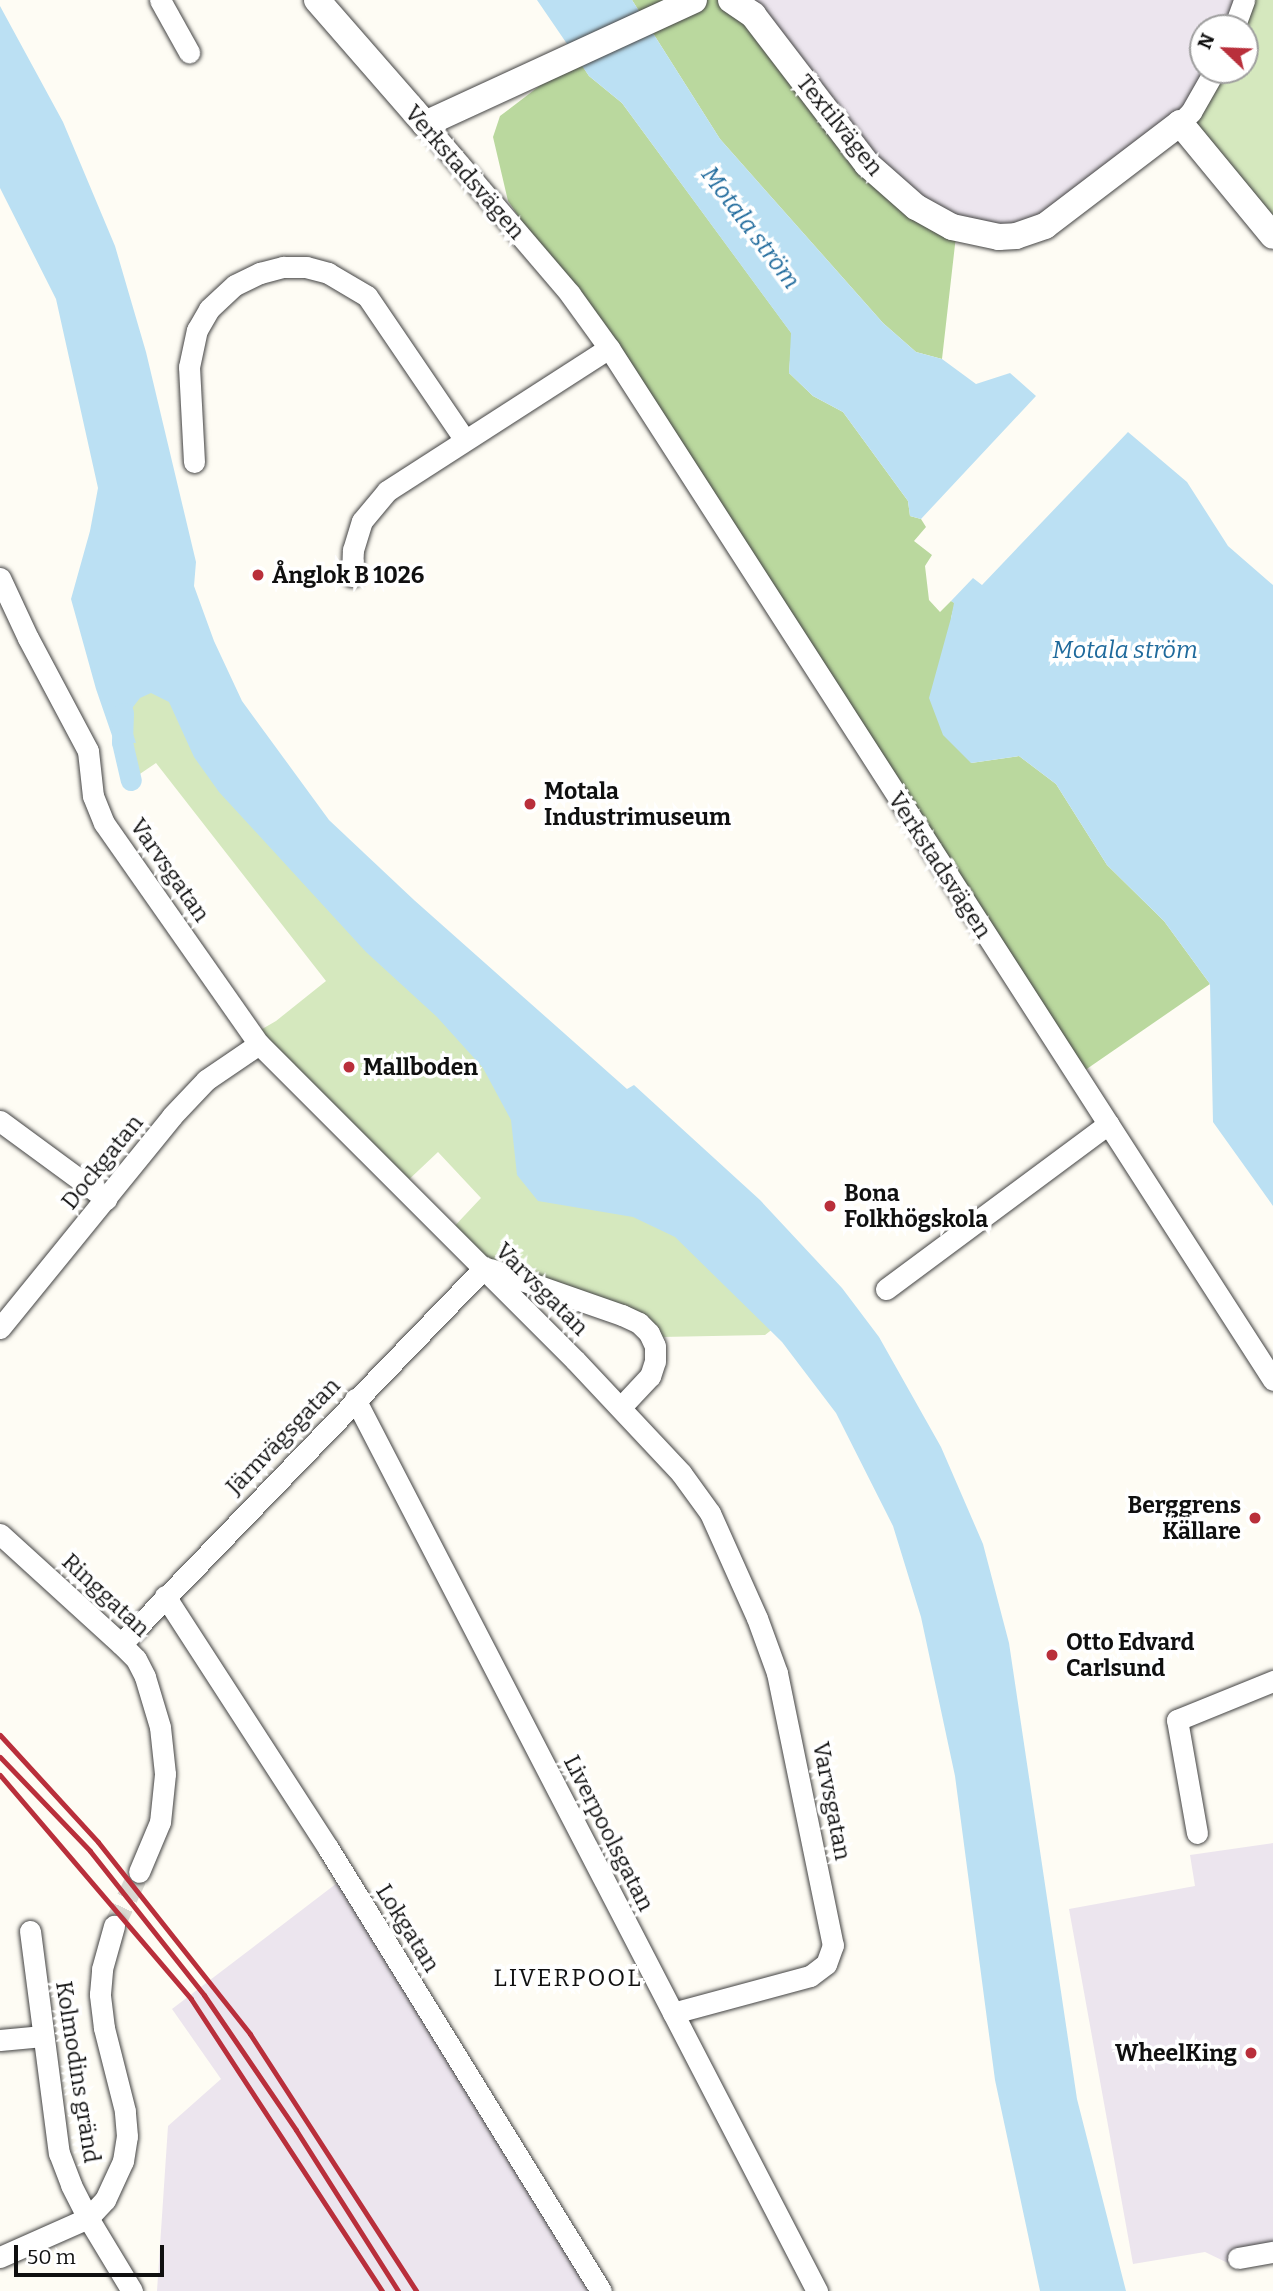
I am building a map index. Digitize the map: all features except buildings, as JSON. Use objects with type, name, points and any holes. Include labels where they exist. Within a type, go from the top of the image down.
[{"type":"street","points":[[160,0],[190,52]]},
{"type":"street","name":"Verkstadsvägen","points":[[317,0],[570,294],[609,348],[1273,1380]]},
{"type":"street","points":[[425,124],[694,0]]},
{"type":"street","name":"Textilvägen","points":[[732,0],[753,15],[867,164],[916,207],[963,232],[999,237],[1016,236],[1045,226],[1180,123]]},
{"type":"street","points":[[1206,84],[1191,112],[1180,123],[1273,236]]},
{"type":"street","points":[[194,463],[189,367],[197,330],[209,309],[235,285],[260,273],[283,267],[306,267],[328,273],[347,281],[367,296],[465,440]]},
{"type":"street","points":[[352,576],[357,534],[377,500],[609,348]]},
{"type":"street","name":"Varvsgatan","points":[[1,583],[88,751],[93,796],[104,823],[259,1044],[621,1407],[697,1493],[710,1513],[757,1618],[777,1673],[789,1719],[833,1945],[826,1964],[810,1976],[673,2013]]},
{"type":"street","name":"Dockgatan","points":[[0,1328],[172,1116],[206,1080],[259,1044]]},
{"type":"street","points":[[0,1121],[106,1199]]},
{"type":"street","points":[[886,1290],[1108,1124]]},
{"type":"street","points":[[485,1268],[639,1323],[655,1346],[655,1361],[650,1376],[621,1407]]},
{"type":"street","name":"Järnvägsgatan","points":[[121,1644],[355,1399],[485,1268]]},
{"type":"street","name":"Liverpoolsgatan","points":[[355,1399],[817,2291]]},
{"type":"street","name":"Ringgatan","points":[[0,1534],[121,1644],[135,1659],[145,1677],[164,1753],[160,1822],[139,1872]]},
{"type":"street","name":"Lokgatan","points":[[165,1596],[328,1848],[601,2291]]},
{"type":"street","points":[[1197,1833],[1177,1720],[1273,1681]]},
{"type":"street","points":[[2,2254],[88,2218],[105,2200],[123,2161],[127,2136],[121,2090],[104,2028],[100,1994],[102,1969],[114,1926]]},
{"type":"street","name":"Kolmodins gränd","points":[[30,1931],[59,2153],[88,2218],[132,2291]]},
{"type":"street","points":[[0,2040],[43,2036]]},
{"type":"street","points":[[1238,2258],[1273,2252]]},
{"type":"shaded area","points":[[739,0],[1235,0],[1230,14],[1189,14],[1189,84],[1196,84],[1187,104],[1036,222],[998,233],[911,200]]},
{"type":"shaded area","points":[[1273,1843],[1273,2257],[1232,2265],[1205,2252],[1133,2264],[1069,1909],[1195,1886],[1190,1855]]},
{"type":"shaded area","points":[[341,1880],[598,2291],[157,2291],[168,2126],[221,2079],[172,2009]]},
{"type":"green space","points":[[632,0],[739,0],[869,174],[957,227],[942,359],[916,352],[883,323],[720,139]]},
{"type":"green space","points":[[1237,0],[1273,0],[1273,242],[1171,121],[1187,104],[1199,84],[1259,84],[1259,14],[1241,14]]},
{"type":"green space","points":[[581,64],[589,76],[622,103],[792,334],[789,373],[813,396],[843,412],[908,501],[910,516],[921,519],[926,527],[914,541],[932,555],[925,566],[929,600],[940,612],[951,601],[955,603],[951,618],[971,763],[1019,756],[1056,784],[1107,865],[1164,921],[1210,984],[1078,1075],[609,348],[508,201],[493,137],[500,116],[546,81]]},
{"type":"green space","points":[[150,600],[283,810],[810,1300],[765,1335],[661,1337],[477,1258],[449,1232],[481,1198],[438,1152],[401,1187],[250,1036],[276,1021],[326,981],[156,763],[131,780],[122,742]]},
{"type":"water","name":"Motala ström","points":[[537,0],[632,0],[720,139],[883,323],[916,352],[942,359],[976,384],[1010,373],[1036,396],[921,519],[910,516],[908,501],[843,412],[813,396],[789,373],[791,333],[622,103],[589,76]]},
{"type":"water","points":[[0,6],[63,122],[115,246],[146,352],[196,562],[194,586],[214,641],[242,701],[329,820],[414,900],[627,1089],[634,1085],[760,1200],[842,1288],[879,1337],[941,1447],[983,1544],[1009,1643],[1077,2099],[1126,2291],[1040,2291],[995,2080],[955,1776],[921,1617],[893,1526],[836,1413],[782,1342],[675,1237],[633,1217],[538,1201],[517,1175],[511,1120],[483,1068],[437,1017],[366,952],[219,792],[194,757],[169,702],[151,693],[140,698],[133,707],[130,724],[136,743],[123,742],[117,750],[96,689],[71,599],[90,531],[98,488],[56,299],[0,188]]},
{"type":"water","name":"Motala ström","points":[[1128,432],[1187,482],[1228,546],[1273,585],[1273,1206],[1213,1122],[1210,984],[1164,921],[1107,865],[1056,784],[1019,756],[971,763],[943,735],[929,698],[951,618],[954,603],[951,601],[973,578],[982,585]]},
{"type":"waterway","points":[[123,713],[122,742],[131,780]]},
{"type":"tunnel","points":[[114,1926],[139,1872]]},
{"type":"railway","points":[[0,1735],[98,1842],[250,2034],[416,2291]]},
{"type":"railway","points":[[0,1757],[90,1851],[204,1995],[296,2130],[398,2291]]},
{"type":"railway","points":[[0,1775],[191,1999],[382,2291]]},
{"type":"place","name":"Ånglok B 1026","points":[[258,575]]},
{"type":"place","name":"Motala Industrimuseum","points":[[530,804]]},
{"type":"place","name":"Mallboden","points":[[349,1067]]},
{"type":"place","name":"Bona Folkhögskola","points":[[830,1206]]},
{"type":"place","name":"Berggrens Källare","points":[[1255,1518]]},
{"type":"place","name":"Otto Edvard Carlsund","points":[[1052,1655]]},
{"type":"place","name":"WheelKing","points":[[1251,2053]]},
{"type":"district","name":"LIVERPOOL","points":[[568,1979]]}]
